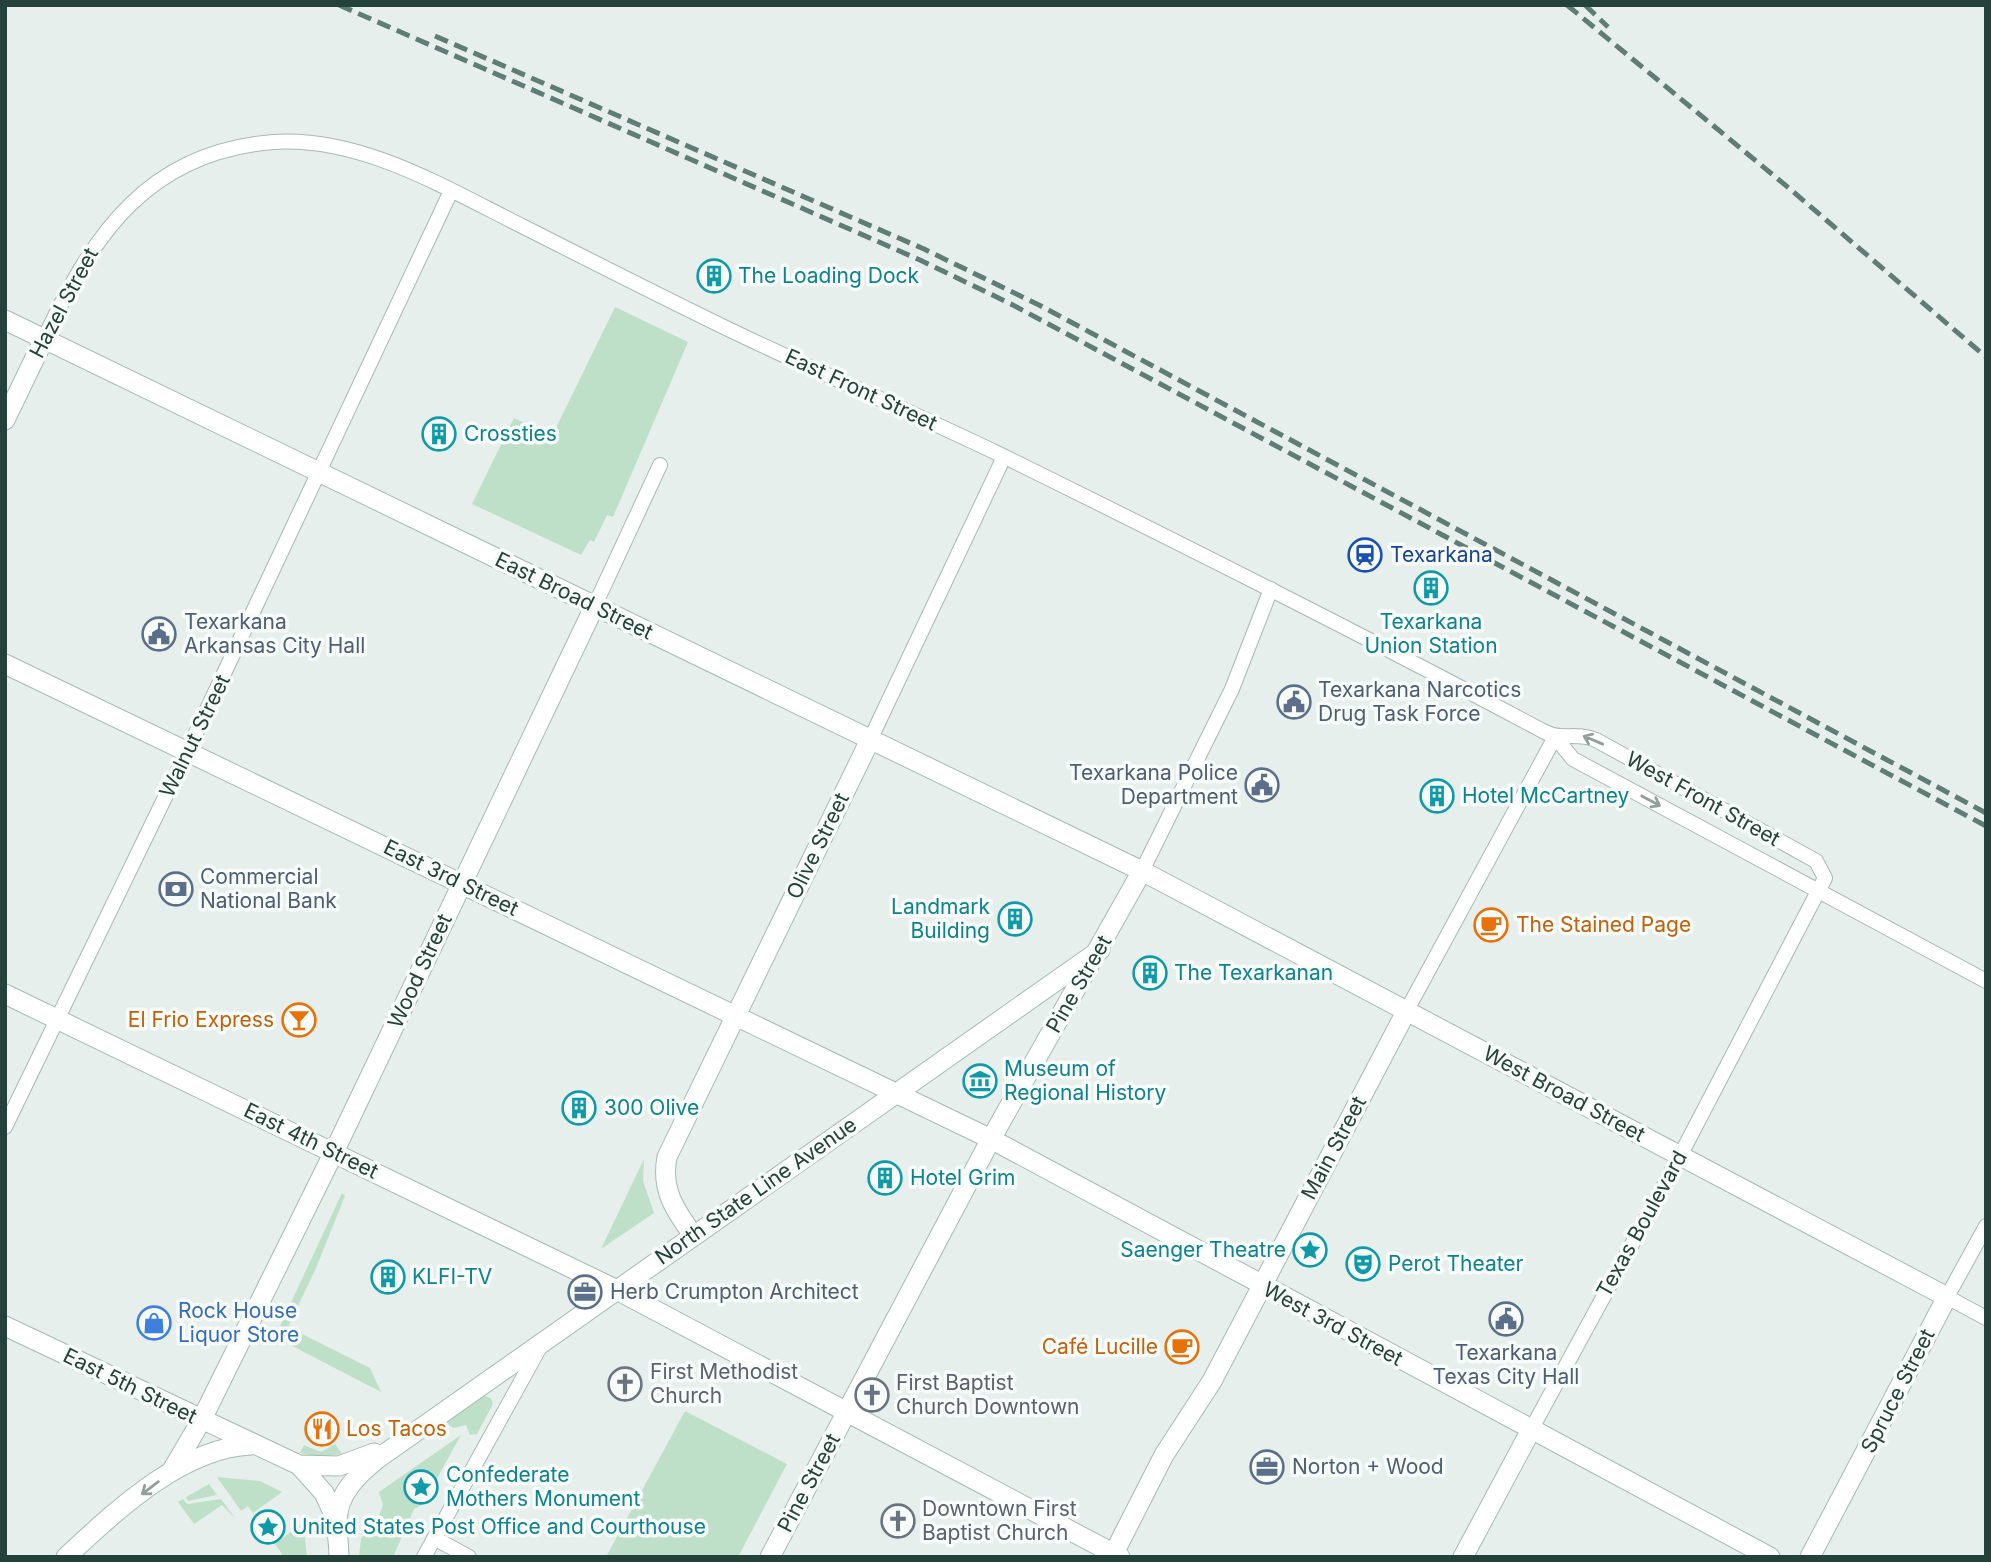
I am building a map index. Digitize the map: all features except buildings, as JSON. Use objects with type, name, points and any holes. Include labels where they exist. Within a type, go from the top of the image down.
[{"type":"street","name":"Hazel Street","points":[[5,420],[67,289],[111,222],[142,192],[181,167],[229,147],[278,142],[328,144],[374,157],[451,191]]},
{"type":"street","name":"East Front Street","points":[[451,191],[724,327],[1004,457],[1271,589]]},
{"type":"street","name":"Walnut Street","points":[[5,1127],[187,752],[451,191]]},
{"type":"street","name":"East Broad Street","points":[[5,320],[1142,871]]},
{"type":"street","name":"Olive Street","points":[[693,1235],[671,1203],[664,1175],[667,1157],[1004,457]]},
{"type":"street","name":"Wood Street","points":[[172,1472],[201,1421],[334,1152],[660,466]]},
{"type":"street","name":"West Front Street","points":[[1271,589],[1555,737],[1573,759],[1986,981]]},
{"type":"street","name":"Pine Street","points":[[770,1557],[991,1139],[1070,996],[1100,950],[1142,871],[1232,689],[1271,589]]},
{"type":"street","name":"East 3rd Street","points":[[5,664],[895,1093]]},
{"type":"street","name":"West Front Street","points":[[1555,737],[1573,734],[1596,740],[1815,861],[1825,878],[1821,892]]},
{"type":"street","name":"Main Street","points":[[1115,1556],[1164,1455],[1195,1411],[1555,737]]},
{"type":"street","name":"West Broad Street","points":[[1142,871],[1986,1318]]},
{"type":"street","name":"Texas Boulevard","points":[[1463,1557],[1821,892]]},
{"type":"street","name":"North State Line Avenue","points":[[339,1557],[337,1521],[353,1480],[411,1432],[1100,950]]},
{"type":"street","name":"East 4th Street","points":[[5,995],[615,1289],[1115,1556]]},
{"type":"street","name":"West 3rd Street","points":[[895,1093],[991,1139],[1769,1557]]},
{"type":"street","name":"Spruce Street","points":[[1810,1557],[1986,1226]]},
{"type":"street","name":"East 5th Street","points":[[5,1326],[255,1445]]},
{"type":"street","points":[[425,1557],[544,1339]]},
{"type":"street","name":"North State Line Avenue","points":[[66,1557],[99,1527],[172,1472],[202,1454],[221,1448],[255,1445],[299,1465],[320,1467],[352,1463],[411,1432]]},
{"type":"street","points":[[299,1465],[324,1493],[337,1521]]},
{"type":"street","points":[[434,1538],[469,1557]]},
{"type":"green space","points":[[615,307],[688,342],[613,517],[607,515],[594,542],[590,540],[581,555],[472,504],[514,418],[552,436]]},
{"type":"green space","points":[[644,1159],[643,1181],[654,1213],[601,1249]]},
{"type":"green space","points":[[342,1193],[345,1196],[316,1268],[288,1327],[370,1368],[381,1392],[275,1337]]},
{"type":"green space","points":[[482,1395],[491,1398],[493,1404],[477,1434],[470,1435],[466,1425],[454,1428],[444,1423]]},
{"type":"green space","points":[[685,1411],[787,1464],[738,1557],[606,1557]]},
{"type":"green space","points":[[461,1435],[423,1504],[414,1509],[393,1557],[359,1557],[361,1538],[376,1523],[383,1505],[379,1492]]},
{"type":"green space","points":[[335,1444],[342,1454],[319,1457],[300,1453],[304,1445],[321,1452]]},
{"type":"green space","points":[[217,1477],[260,1481],[282,1492],[253,1513],[248,1506],[241,1511]]},
{"type":"green space","points":[[209,1484],[217,1495],[188,1501],[186,1497]]},
{"type":"green space","points":[[183,1499],[187,1504],[221,1499],[235,1518],[222,1505],[194,1524],[178,1502]]},
{"type":"green space","points":[[303,1523],[307,1557],[279,1557],[282,1554],[275,1544]]},
{"type":"railway","points":[[339,5],[920,260],[1011,304],[1986,826]]},
{"type":"railway","points":[[1567,5],[1790,189],[1986,357]]},
{"type":"railway","points":[[1585,5],[1608,27]]},
{"type":"railway","points":[[435,36],[924,249],[1041,306],[1986,813]]},
{"type":"place","name":"The Loading Dock","points":[[714,276]]},
{"type":"place","name":"Crossties","points":[[439,434]]},
{"type":"place","name":"Texarkana","points":[[1365,555]]},
{"type":"place","name":"Texarkana Union Station","points":[[1431,588]]},
{"type":"place","name":"Texarkana Arkansas City Hall","points":[[159,634]]},
{"type":"place","name":"Texarkana Narcotics Drug Task Force","points":[[1294,702]]},
{"type":"place","name":"Texarkana Police Department","points":[[1262,785]]},
{"type":"place","name":"Hotel McCartney","points":[[1437,796]]},
{"type":"place","name":"Commercial National Bank","points":[[176,889]]},
{"type":"place","name":"Landmark Building","points":[[1015,919]]},
{"type":"place","name":"The Stained Page","points":[[1491,925]]},
{"type":"place","name":"The Texarkanan","points":[[1150,973]]},
{"type":"place","name":"El Frio Express","points":[[299,1020]]},
{"type":"place","name":"Museum of Regional History","points":[[980,1081]]},
{"type":"place","name":"300 Olive","points":[[579,1108]]},
{"type":"place","name":"Hotel Grim","points":[[885,1178]]},
{"type":"place","name":"Saenger Theatre","points":[[1310,1250]]},
{"type":"place","name":"Perot Theater","points":[[1363,1264]]},
{"type":"place","name":"KLFI-TV","points":[[388,1277]]},
{"type":"place","name":"Herb Crumpton Architect","points":[[585,1292]]},
{"type":"place","name":"Texarkana Texas City Hall","points":[[1506,1319]]},
{"type":"place","name":"Rock House Liquor Store","points":[[154,1323]]},
{"type":"place","name":"Café Lucille","points":[[1182,1347]]},
{"type":"place","name":"First Methodist Church","points":[[625,1384]]},
{"type":"place","name":"First Baptist Church Downtown","points":[[872,1395]]},
{"type":"place","name":"Los Tacos","points":[[322,1429]]},
{"type":"place","name":"Norton + Wood","points":[[1267,1467]]},
{"type":"place","name":"Confederate Mothers Monument","points":[[421,1487]]},
{"type":"place","name":"Downtown First Baptist Church","points":[[898,1521]]},
{"type":"place","name":"United States Post Office and Courthouse","points":[[268,1527]]}]
